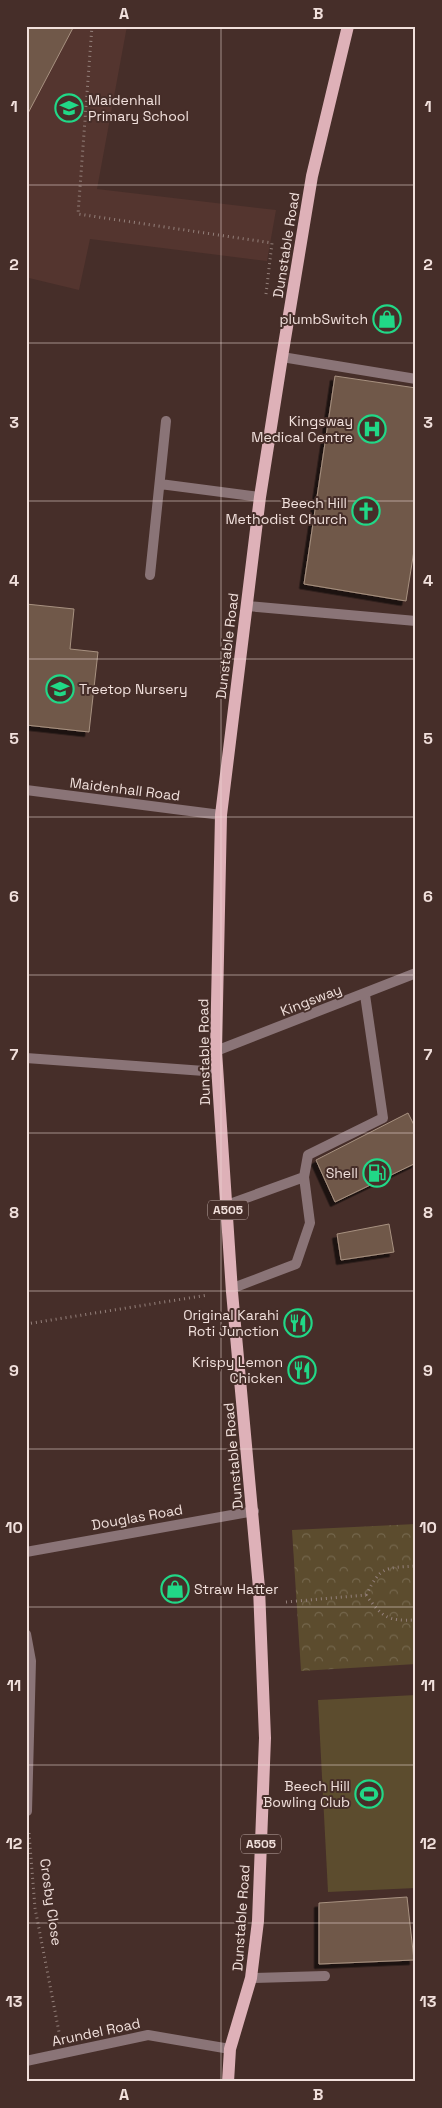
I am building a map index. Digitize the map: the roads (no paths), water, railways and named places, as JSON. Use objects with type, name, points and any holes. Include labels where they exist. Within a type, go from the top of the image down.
[{"type":"main road","name":"Dunstable Road","points":[[228,2082],[230,2049],[251,1978],[258,1921],[264,1738],[261,1616],[254,1511],[233,1290],[216,1052],[221,815],[260,497],[282,357],[312,176],[348,26]]},
{"type":"street","points":[[282,357],[416,379]]},
{"type":"street","points":[[150,575],[166,421]]},
{"type":"street","points":[[160,484],[260,497]]},
{"type":"street","points":[[247,606],[416,621]]},
{"type":"street","name":"Maidenhall Road","points":[[26,790],[221,815]]},
{"type":"street","name":"Kingsway","points":[[216,1052],[416,974]]},
{"type":"street","points":[[233,1290],[296,1264],[310,1222],[304,1176],[308,1155],[383,1118],[364,995]]},
{"type":"street","points":[[26,1058],[218,1072]]},
{"type":"street","points":[[227,1205],[304,1176]]},
{"type":"street","name":"Douglas Road","points":[[26,1552],[254,1511]]},
{"type":"street","points":[[26,1634],[32,1660],[27,1811]]},
{"type":"street","points":[[251,1978],[325,1976]]},
{"type":"street","name":"Arundel Road","points":[[26,2061],[148,2035],[230,2049]]},
{"type":"place","name":"Maidenhall Primary School","points":[[69,108]]},
{"type":"place","name":"plumbSwitch","points":[[387,319]]},
{"type":"place","name":"Kingsway Medical Centre","points":[[372,429]]},
{"type":"place","name":"Beech Hill Methodist Church","points":[[366,511]]},
{"type":"place","name":"Treetop Nursery","points":[[60,689]]},
{"type":"place","name":"Shell","points":[[377,1173]]},
{"type":"place","name":"Original Karahi Roti Junction","points":[[298,1323]]},
{"type":"place","name":"Krispy Lemon Chicken","points":[[302,1370]]},
{"type":"place","name":"Straw Hatter","points":[[175,1589]]},
{"type":"place","name":"Beech Hill Bowling Club","points":[[369,1794]]}]
